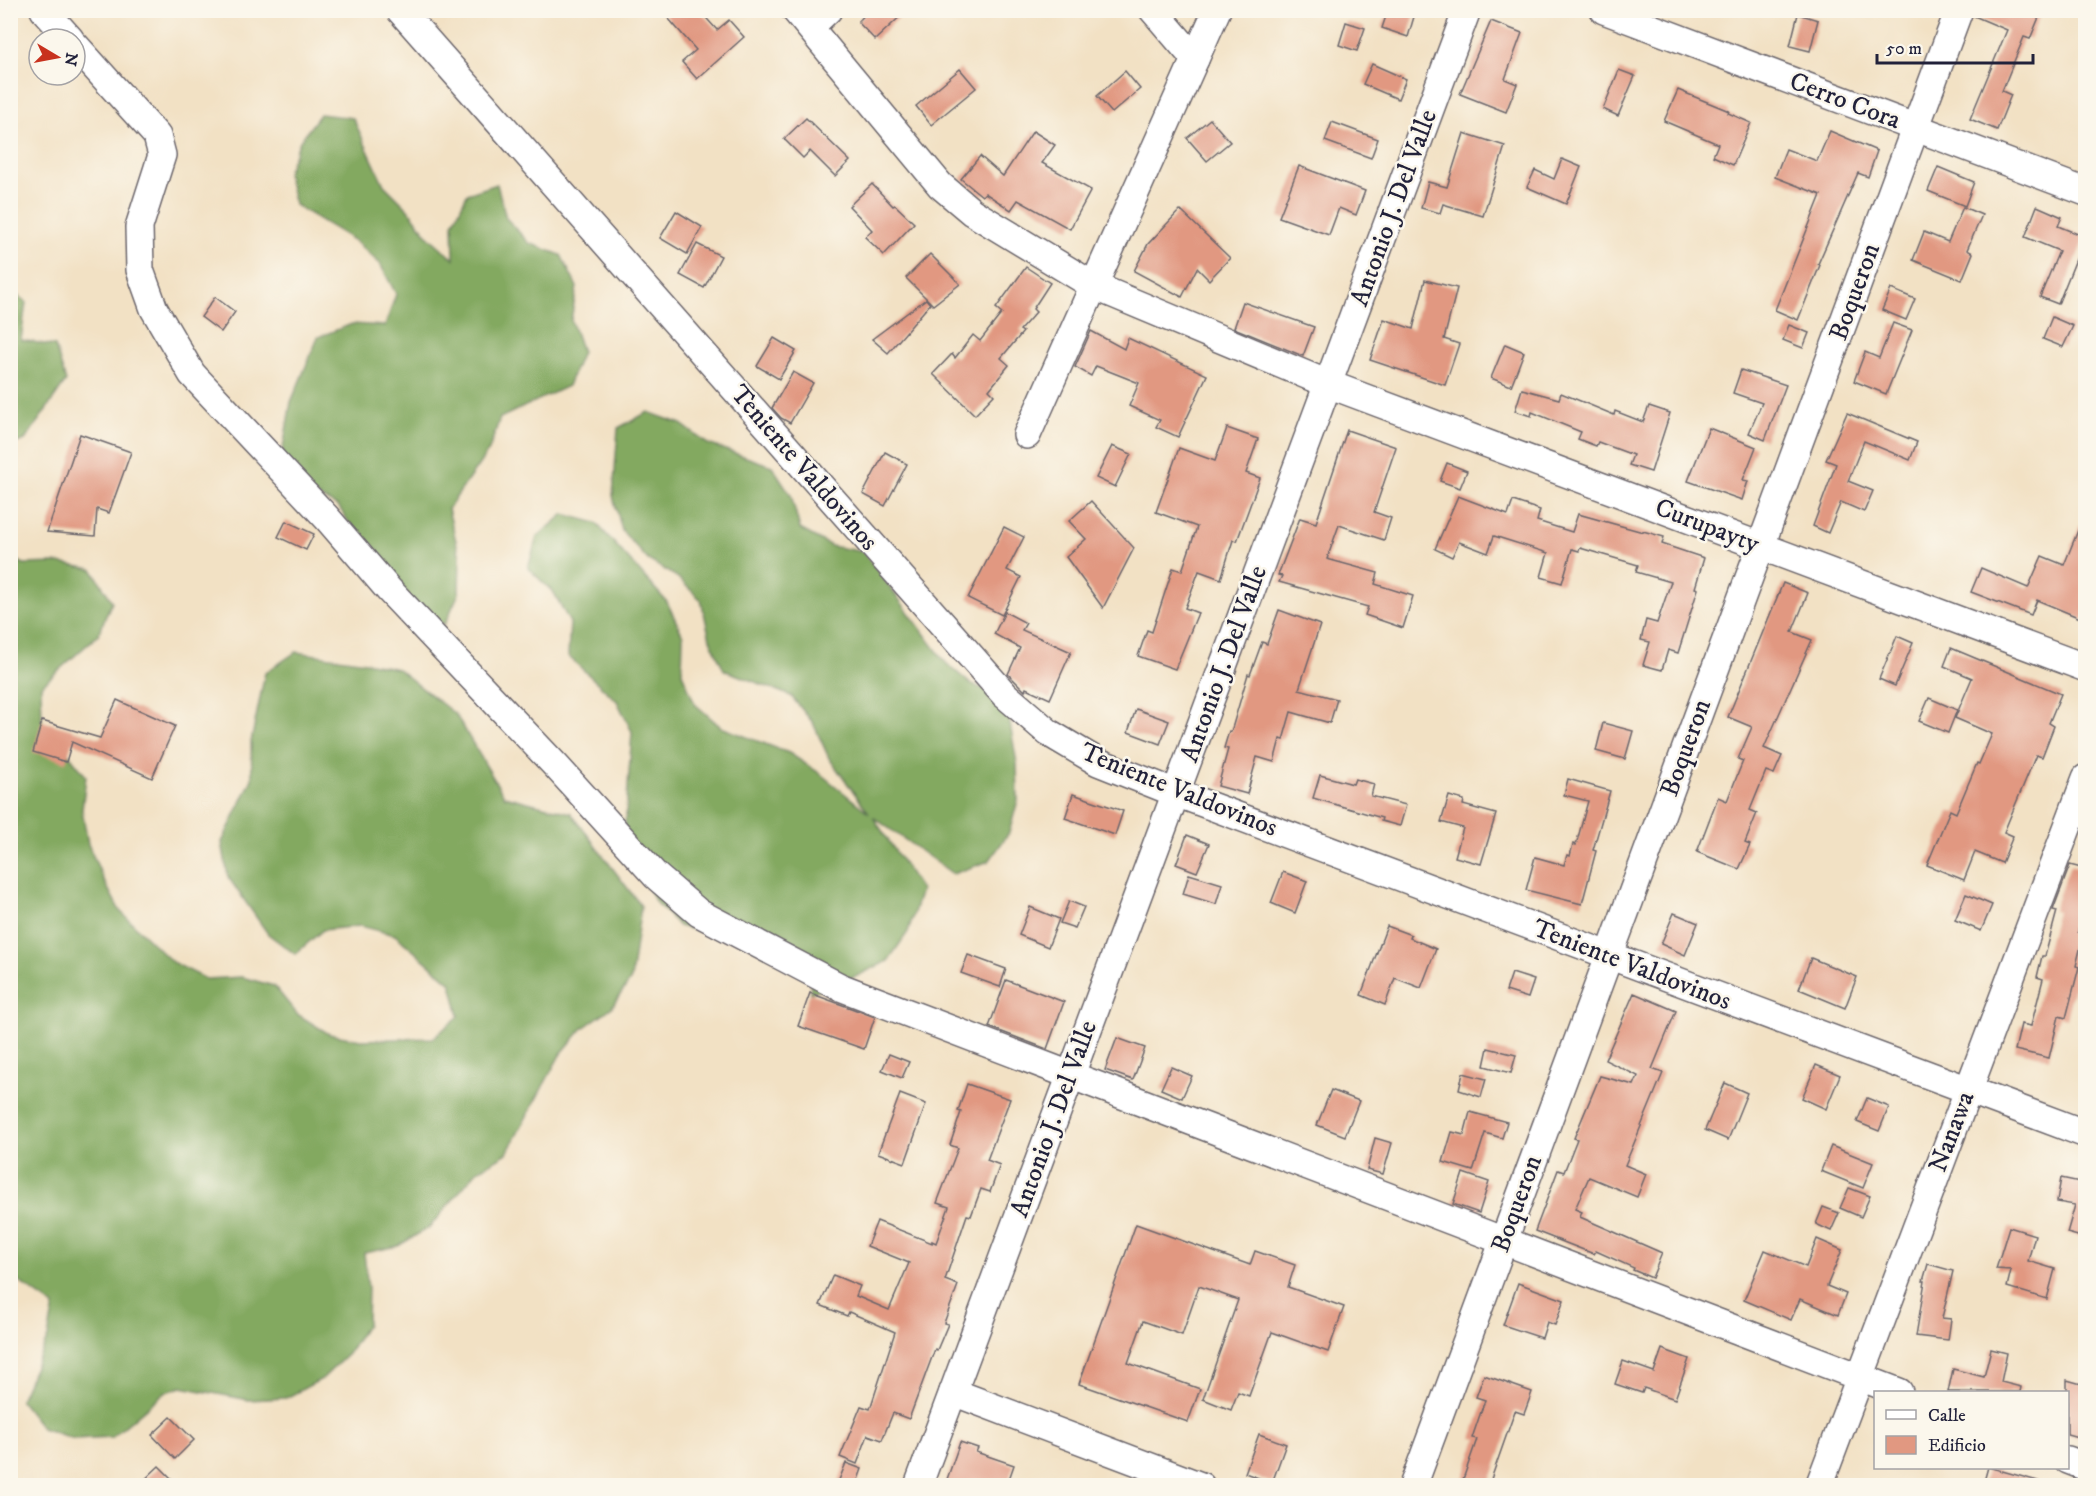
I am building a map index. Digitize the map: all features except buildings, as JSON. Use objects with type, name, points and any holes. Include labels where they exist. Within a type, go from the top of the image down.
[{"type":"street","points":[[44,10],[59,27]]},
{"type":"street","name":"Teniente Valdovinos","points":[[400,10],[1005,695],[1049,733],[1098,762],[1176,793],[2085,1134]]},
{"type":"street","points":[[1153,10],[1196,60]]},
{"type":"street","points":[[1028,435],[1217,10]]},
{"type":"street","name":"Antonio J. Del Valle","points":[[918,1485],[1467,10]]},
{"type":"street","name":"Cerro Cora","points":[[1604,10],[2085,192]]},
{"type":"street","name":"Boqueron","points":[[1413,1485],[1959,10]]},
{"type":"street","name":"Curupayty","points":[[811,16],[940,185],[972,212],[1094,286],[1328,384],[2085,668]]},
{"type":"street","points":[[87,58],[157,136],[162,155],[139,227],[140,270],[154,309],[192,374],[327,518],[389,590],[656,876],[699,913],[840,987],[1896,1391]]},
{"type":"street","name":"Nanawa","points":[[1819,1485],[2085,778]]},
{"type":"street","points":[[953,1392],[1201,1485]]},
{"type":"street","points":[[2069,1461],[2085,1467]]},
{"type":"green space","points":[[320,114],[353,118],[384,185],[408,209],[429,237],[454,259],[453,224],[467,194],[497,184],[506,218],[529,243],[561,255],[577,287],[571,320],[582,352],[568,386],[500,418],[489,450],[448,509],[460,557],[459,593],[445,624],[410,618],[339,507],[308,491],[279,471],[291,402],[318,337],[352,324],[385,326],[396,294],[380,264],[355,241],[295,205],[287,173],[300,141]]},
{"type":"green space","points":[[10,290],[26,302],[21,340],[55,346],[66,381],[25,440],[11,445]]},
{"type":"green space","points":[[648,412],[681,424],[708,444],[772,466],[791,495],[800,529],[831,546],[864,552],[946,663],[972,685],[1005,695],[1017,763],[1018,800],[1009,833],[989,861],[953,874],[873,817],[921,890],[908,932],[888,961],[857,976],[810,993],[811,978],[751,944],[679,926],[655,901],[624,838],[632,732],[617,701],[568,656],[570,623],[554,593],[528,568],[537,537],[564,514],[596,523],[667,602],[683,636],[682,673],[695,704],[721,727],[789,753],[818,772],[869,813],[829,758],[813,723],[791,696],[724,670],[710,639],[701,600],[677,577],[648,560],[622,531],[613,496],[618,428]]},
{"type":"green space","points":[[11,557],[24,564],[58,563],[92,569],[112,601],[98,635],[41,686],[42,721],[86,776],[82,810],[88,844],[120,911],[172,962],[206,979],[242,977],[274,986],[297,1014],[329,1034],[361,1040],[433,1038],[459,1016],[451,983],[395,935],[360,926],[323,930],[295,954],[268,934],[228,877],[222,842],[252,779],[251,742],[265,673],[296,652],[398,669],[456,715],[504,796],[571,813],[641,906],[631,979],[611,1008],[583,1028],[560,1055],[507,1153],[477,1171],[430,1227],[398,1246],[364,1253],[368,1288],[367,1324],[348,1354],[322,1379],[286,1398],[249,1400],[181,1387],[165,1392],[112,1437],[74,1439],[42,1428],[20,1400],[48,1337],[54,1306],[11,1276]]}]
